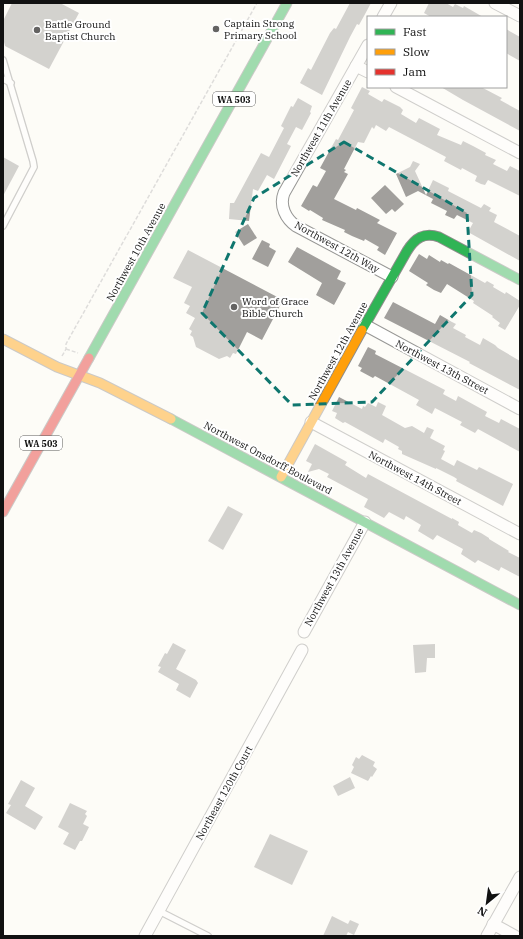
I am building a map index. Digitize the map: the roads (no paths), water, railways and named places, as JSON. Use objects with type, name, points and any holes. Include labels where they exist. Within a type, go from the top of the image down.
[{"type":"street","name":"Northwest 10th Avenue","points":[[3,512],[287,3]]},
{"type":"street","points":[[384,16],[391,3]]},
{"type":"street","points":[[495,3],[520,16]]},
{"type":"street","name":"Northwest 11th Avenue","points":[[285,214],[282,201],[284,194],[367,47]]},
{"type":"street","points":[[356,66],[367,72]]},
{"type":"street","points":[[398,88],[520,153]]},
{"type":"street","name":"Northwest 12th Way","points":[[285,214],[291,223],[296,226],[392,277]]},
{"type":"street","name":"Northwest 12th Avenue","points":[[281,477],[408,249],[418,238],[430,235],[439,237],[520,280]]},
{"type":"street","name":"Northwest 13th Street","points":[[365,326],[520,409]]},
{"type":"street","name":"Northwest Onsdorff Boulevard","points":[[3,338],[57,367],[100,383],[126,396],[520,605]]},
{"type":"street","name":"Northwest 14th Street","points":[[311,422],[520,534]]},
{"type":"street","name":"Northwest 13th Avenue","points":[[304,632],[365,522]]},
{"type":"street","name":"Northeast 120th Court","points":[[145,936],[302,650]]},
{"type":"street","points":[[486,936],[520,877]]},
{"type":"street","points":[[493,924],[515,936]]},
{"type":"lane","points":[[3,60],[34,167],[3,226]]},
{"type":"lane","points":[[3,79],[10,83]]},
{"type":"lane","points":[[159,911],[208,936]]},
{"type":"place","name":"Captain Strong Primary School","points":[[216,29]]},
{"type":"place","name":"Battle Ground Baptist Church","points":[[37,30]]},
{"type":"place","name":"Word of Grace Bible Church","points":[[234,307]]}]
